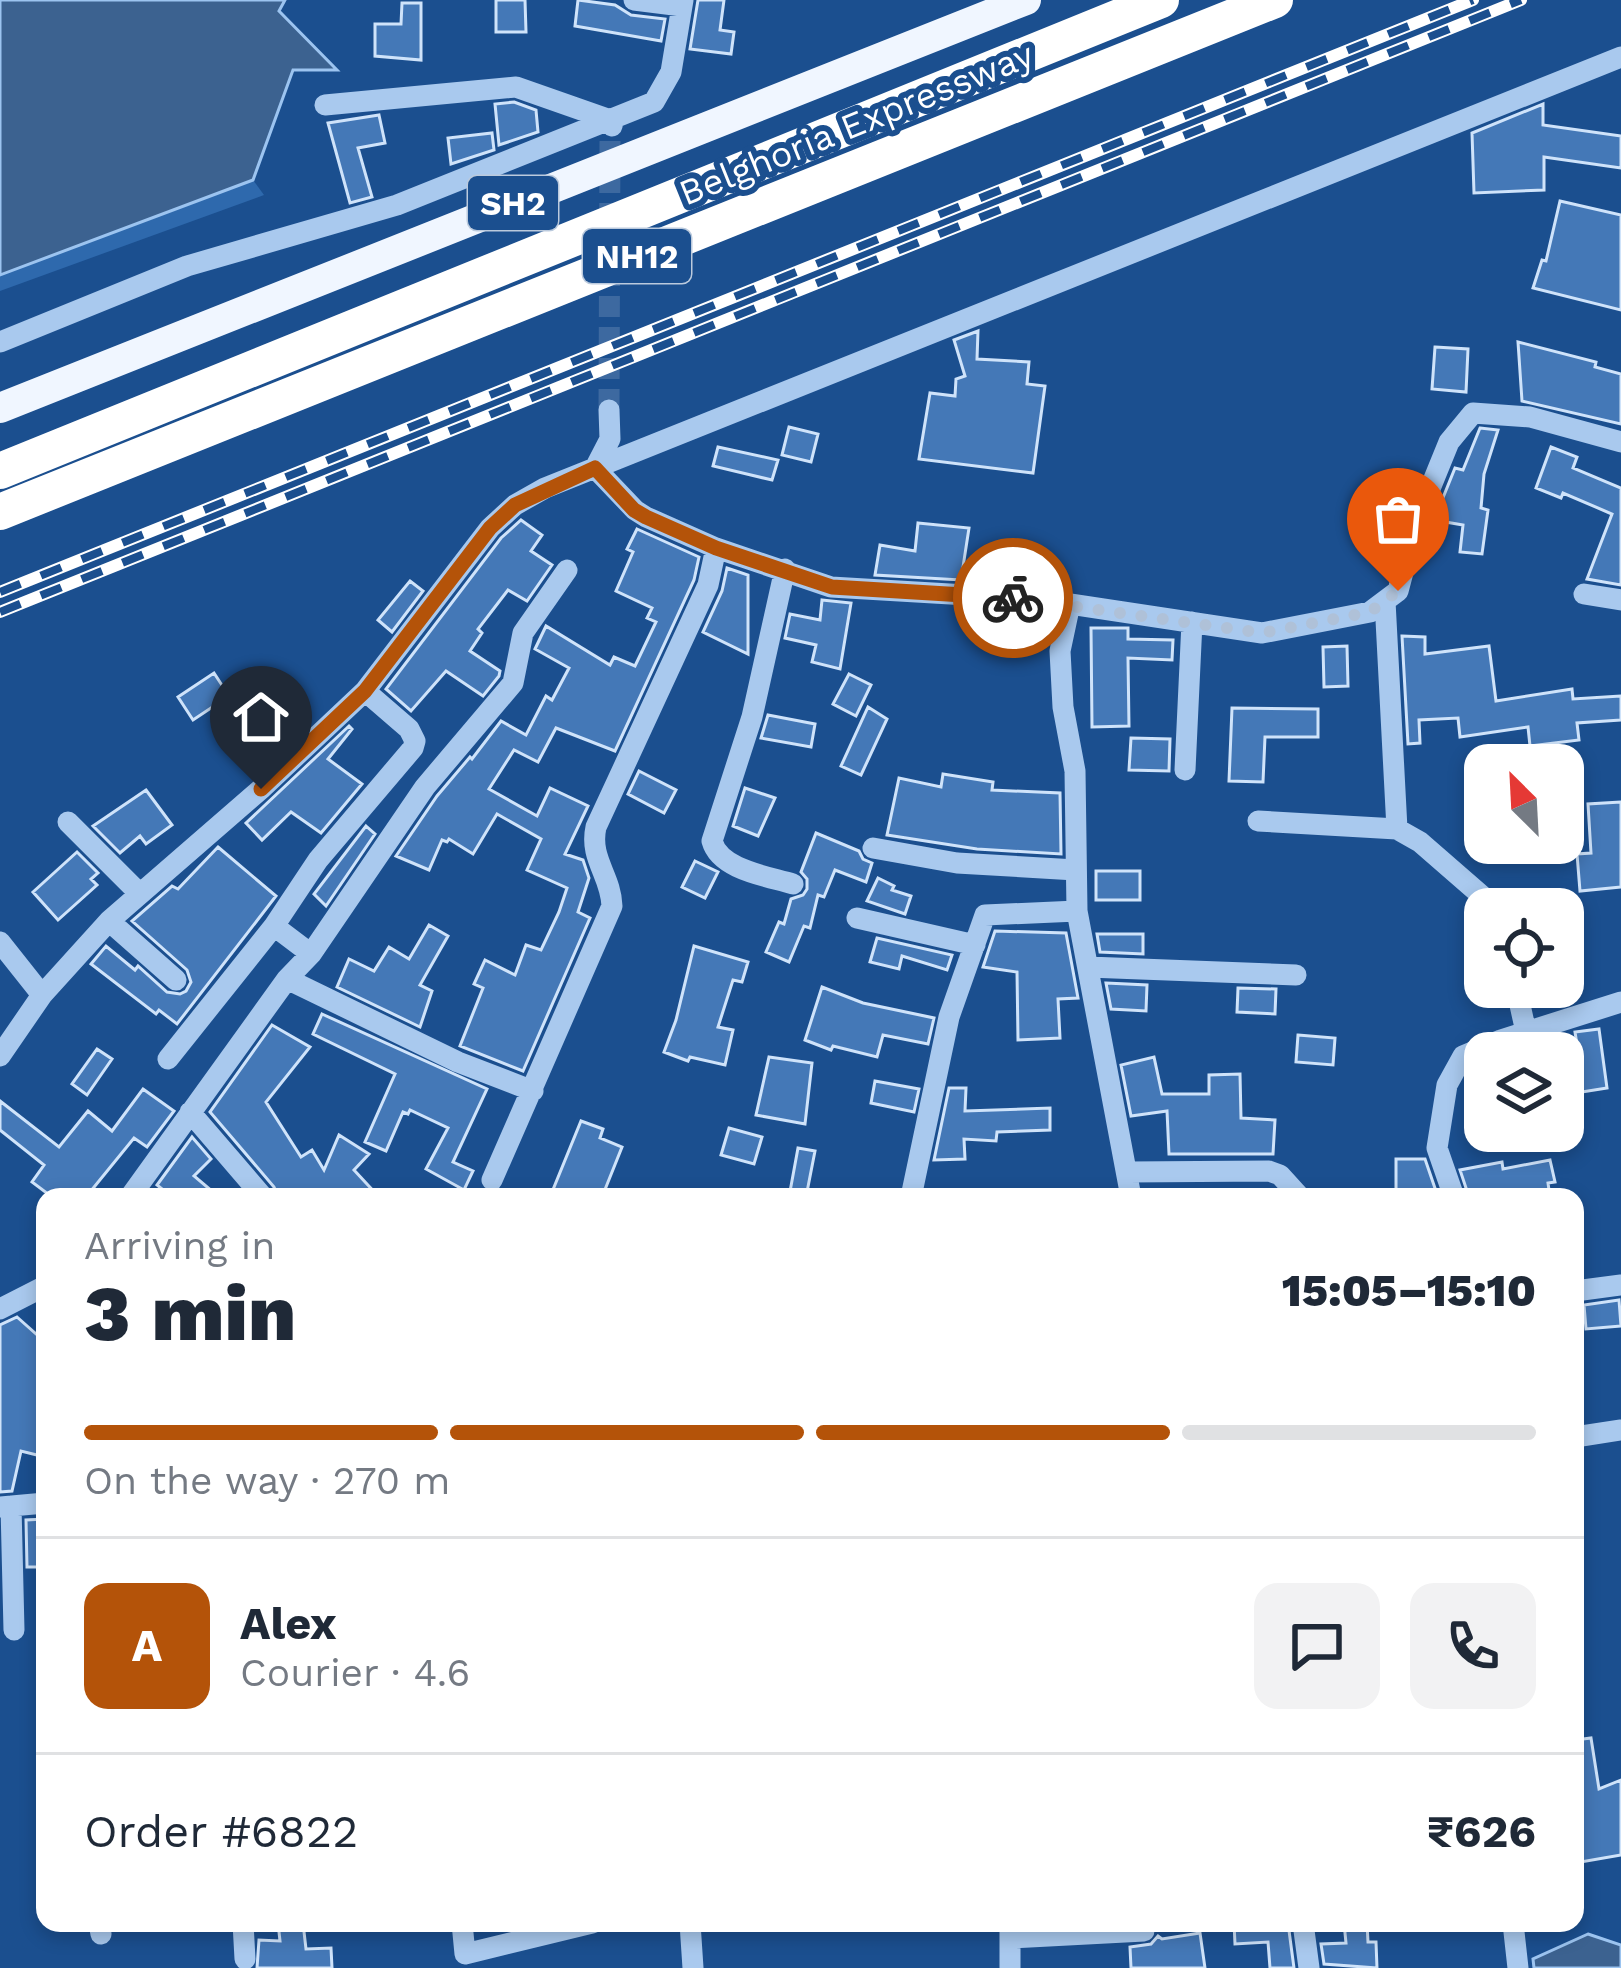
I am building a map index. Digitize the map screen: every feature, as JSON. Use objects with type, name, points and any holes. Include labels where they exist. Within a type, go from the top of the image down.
[{"type":"highway","name":"Belghoria Expressway","points":[[0,471],[1161,0]]},
{"type":"highway","name":"Belghoria Expressway","points":[[0,512],[1275,0]]},
{"type":"main road","name":"SH2","points":[[0,409],[1026,0]]},
{"type":"street","points":[[0,342],[187,266],[397,205],[611,129],[654,102],[664,89],[682,3],[634,0]]},
{"type":"street","points":[[0,1056],[42,995],[109,921],[365,691],[490,528],[515,505],[595,468],[1621,56]]},
{"type":"street","points":[[325,105],[516,87],[611,129]]},
{"type":"street","points":[[595,468],[610,440],[609,410]]},
{"type":"street","points":[[595,468],[634,510],[716,548],[832,587],[1070,604],[1262,633],[1370,612],[1398,591],[1415,523],[1449,442],[1473,412],[1530,417],[1621,442]]},
{"type":"street","points":[[492,1180],[612,906],[608,881],[592,850],[596,827],[708,585],[716,548]]},
{"type":"street","points":[[785,569],[752,717],[712,841],[717,855],[725,860],[793,884]]},
{"type":"street","points":[[136,1188],[287,979],[311,954],[425,788],[513,683],[524,633],[567,570]]},
{"type":"street","points":[[1584,594],[1621,600]]},
{"type":"street","points":[[1385,601],[1396,830]]},
{"type":"street","points":[[1070,604],[1060,651],[1063,706],[1075,771],[1077,910],[1130,1188]]},
{"type":"street","points":[[1185,770],[1192,622]]},
{"type":"street","points":[[168,1059],[274,926],[318,860],[413,748],[409,729],[365,691]]},
{"type":"street","points":[[1258,821],[1396,830],[1420,842],[1473,888]]},
{"type":"street","points":[[68,822],[140,894]]},
{"type":"street","points":[[873,848],[957,863],[1076,870]]},
{"type":"street","points":[[913,1188],[949,1017],[985,916],[1077,910]]},
{"type":"street","points":[[856,918],[976,945]]},
{"type":"street","points":[[109,921],[176,980]]},
{"type":"street","points":[[274,926],[311,954]]},
{"type":"street","points":[[0,942],[42,995]]},
{"type":"street","points":[[1088,967],[1296,975]]},
{"type":"street","points":[[287,979],[458,1062],[533,1091]]},
{"type":"street","points":[[1521,1008],[1526,1032],[1621,1002]]},
{"type":"street","points":[[1451,1188],[1437,1148],[1447,1085],[1464,1056]]},
{"type":"street","points":[[190,1112],[255,1188]]},
{"type":"street","points":[[1128,1172],[1269,1171],[1280,1174],[1292,1188]]},
{"type":"street","points":[[1584,1290],[1621,1285]]},
{"type":"street","points":[[0,1309],[36,1291]]},
{"type":"street","points":[[1584,1436],[1621,1430]]},
{"type":"street","points":[[14,1630],[5,1506],[36,1504]]},
{"type":"street","points":[[244,1932],[245,1958]]},
{"type":"street","points":[[463,1932],[465,1954],[491,1958],[566,1932]]},
{"type":"street","points":[[691,1932],[693,1968]]},
{"type":"street","points":[[1010,1968],[1011,1932]]},
{"type":"street","points":[[1304,1932],[1309,1968]]},
{"type":"street","points":[[1514,1932],[1518,1968]]},
{"type":"shaded area","points":[[0,0],[285,0],[279,11],[337,70],[293,70],[253,180],[0,275]]},
{"type":"shaded area","points":[[253,180],[264,195],[0,291],[0,275]]},
{"type":"shaded area","points":[[1588,1934],[1621,1945],[1621,1968],[1534,1968],[1533,1959]]},
{"type":"building","points":[[496,0],[525,0],[526,32],[496,32]]},
{"type":"building","points":[[578,0],[665,19],[661,41],[575,26]]},
{"type":"building","points":[[698,0],[724,0],[720,30],[734,32],[731,54],[690,49]]},
{"type":"building","points":[[402,3],[421,3],[421,60],[375,56],[375,24],[401,24]]},
{"type":"building","points":[[514,102],[536,110],[538,132],[499,145],[495,104]]},
{"type":"building","points":[[1543,104],[1543,125],[1621,136],[1621,168],[1544,157],[1544,190],[1474,193],[1472,133]]},
{"type":"building","points":[[379,115],[385,143],[358,148],[372,197],[350,203],[328,123]]},
{"type":"building","points":[[492,133],[494,150],[451,164],[448,138]]},
{"type":"building","points":[[1560,201],[1621,215],[1621,310],[1533,288],[1542,260],[1546,261]]},
{"type":"building","points":[[978,331],[977,359],[1029,362],[1027,384],[1045,386],[1033,473],[919,459],[930,393],[955,396],[956,379],[965,376],[954,340]]},
{"type":"building","points":[[1518,342],[1596,362],[1595,367],[1621,374],[1621,424],[1522,401]]},
{"type":"building","points":[[1435,347],[1468,349],[1466,392],[1432,389]]},
{"type":"building","points":[[789,427],[818,434],[811,462],[782,455]]},
{"type":"building","points":[[1480,428],[1498,430],[1484,474],[1481,508],[1488,510],[1482,554],[1460,552],[1463,525],[1434,520],[1455,468],[1463,470]]},
{"type":"building","points":[[718,447],[778,460],[772,480],[713,466]]},
{"type":"building","points":[[1551,447],[1577,457],[1573,468],[1621,488],[1621,585],[1587,579],[1612,514],[1563,493],[1561,498],[1536,488]]},
{"type":"building","points":[[521,520],[542,535],[531,551],[552,565],[527,601],[508,590],[478,629],[482,633],[470,651],[500,671],[499,676],[483,696],[446,671],[411,711],[386,689],[501,538]]},
{"type":"building","points":[[918,523],[969,528],[961,580],[875,575],[880,545],[915,551]]},
{"type":"building","points":[[637,529],[699,557],[694,580],[615,751],[556,728],[538,762],[514,750],[489,789],[537,816],[550,788],[588,806],[565,854],[583,860],[589,878],[578,912],[590,918],[523,1071],[460,1046],[483,988],[474,984],[485,960],[515,975],[526,945],[541,950],[559,912],[567,888],[527,870],[541,839],[497,814],[473,854],[449,839],[442,840],[429,870],[396,856],[437,796],[501,721],[526,735],[546,696],[552,700],[569,668],[535,649],[546,626],[610,665],[614,657],[635,666],[656,622],[647,618],[652,608],[616,591]]},
{"type":"building","points":[[727,568],[748,575],[748,654],[703,632]]},
{"type":"building","points":[[410,581],[423,591],[392,632],[378,620]]},
{"type":"building","points":[[822,600],[851,603],[840,669],[812,662],[816,645],[785,638],[790,614],[820,620]]},
{"type":"building","points":[[1091,628],[1128,628],[1128,639],[1173,640],[1172,660],[1128,658],[1129,726],[1092,727]]},
{"type":"building","points":[[1402,636],[1425,637],[1425,654],[1489,646],[1496,701],[1572,689],[1573,699],[1621,696],[1621,720],[1577,723],[1579,740],[1530,744],[1528,727],[1460,737],[1458,718],[1419,720],[1420,743],[1408,744]]},
{"type":"building","points":[[1347,646],[1348,686],[1324,687],[1323,647]]},
{"type":"building","points":[[214,673],[229,696],[193,720],[178,697]]},
{"type":"building","points":[[849,674],[871,685],[856,716],[833,704]]},
{"type":"building","points":[[868,707],[887,719],[861,775],[841,766]]},
{"type":"building","points":[[1232,708],[1318,709],[1318,737],[1265,737],[1263,782],[1229,781]]},
{"type":"building","points":[[768,715],[815,724],[811,747],[761,738]]},
{"type":"building","points":[[349,726],[352,729],[328,759],[362,784],[321,833],[291,812],[262,840],[246,823]]},
{"type":"building","points":[[1131,738],[1170,739],[1169,771],[1129,770]]},
{"type":"building","points":[[639,771],[676,790],[664,813],[628,794]]},
{"type":"building","points":[[943,774],[993,782],[992,790],[1060,793],[1061,854],[977,849],[887,835],[899,778],[941,787]]},
{"type":"building","points":[[745,788],[775,798],[758,836],[733,826]]},
{"type":"building","points":[[146,790],[172,825],[146,844],[140,836],[120,853],[93,826]]},
{"type":"building","points":[[1621,802],[1621,887],[1580,888],[1578,864],[1584,864],[1584,854],[1591,853],[1588,804]]},
{"type":"building","points":[[366,826],[375,834],[326,906],[314,894]]},
{"type":"building","points":[[816,833],[859,851],[872,863],[866,882],[835,870],[824,897],[818,895],[810,928],[804,926],[789,962],[766,952],[779,922],[784,924],[791,899],[807,889],[801,872]]},
{"type":"building","points":[[218,847],[276,896],[177,1024],[159,1010],[156,1014],[91,964],[106,946],[167,992],[186,991],[191,982],[187,970],[132,921],[172,886],[178,889]]},
{"type":"building","points":[[77,852],[98,873],[91,879],[97,885],[58,920],[33,892]]},
{"type":"building","points":[[695,861],[718,872],[705,898],[682,887]]},
{"type":"building","points":[[1096,871],[1140,871],[1140,900],[1096,900]]},
{"type":"building","points":[[878,878],[894,886],[892,890],[911,896],[905,914],[867,901]]},
{"type":"building","points":[[429,925],[448,936],[420,985],[432,991],[420,1027],[337,987],[349,959],[374,971],[389,947],[409,959]]},
{"type":"building","points":[[995,931],[1066,933],[1078,998],[1058,999],[1060,1038],[1018,1040],[1017,972],[983,967]]},
{"type":"building","points":[[1097,934],[1143,934],[1143,954],[1100,952]]},
{"type":"building","points":[[877,938],[952,955],[947,970],[902,956],[899,969],[870,962]]},
{"type":"building","points":[[694,946],[748,962],[742,982],[733,980],[718,1027],[733,1030],[725,1065],[690,1057],[688,1061],[664,1052]]},
{"type":"building","points":[[1106,983],[1147,985],[1146,1011],[1111,1009]]},
{"type":"building","points":[[822,987],[863,1003],[934,1018],[928,1044],[883,1035],[877,1057],[833,1046],[831,1050],[805,1040]]},
{"type":"building","points":[[1238,988],[1276,989],[1275,1014],[1237,1012]]},
{"type":"building","points":[[322,1014],[487,1089],[453,1162],[473,1171],[465,1188],[426,1169],[448,1128],[410,1110],[403,1112],[386,1151],[365,1142],[395,1074],[313,1034]]},
{"type":"building","points":[[272,1025],[310,1047],[266,1102],[301,1157],[312,1150],[324,1170],[339,1135],[369,1154],[354,1170],[371,1188],[274,1188],[210,1112]]},
{"type":"building","points":[[1599,1029],[1607,1088],[1584,1092],[1584,1032],[1575,1032]]},
{"type":"building","points":[[1298,1035],[1335,1038],[1333,1065],[1296,1062]]},
{"type":"building","points":[[97,1049],[112,1059],[87,1095],[72,1084]]},
{"type":"building","points":[[769,1057],[812,1063],[805,1124],[756,1115]]},
{"type":"building","points":[[1154,1057],[1162,1094],[1209,1094],[1209,1075],[1240,1074],[1241,1118],[1275,1120],[1273,1154],[1169,1154],[1167,1111],[1131,1116],[1121,1065]]},
{"type":"building","points":[[875,1081],[919,1089],[914,1112],[871,1103]]},
{"type":"building","points":[[949,1088],[966,1088],[965,1111],[1050,1108],[1050,1130],[997,1132],[996,1141],[964,1139],[965,1159],[934,1160]]},
{"type":"building","points":[[143,1089],[174,1111],[147,1147],[134,1138],[93,1188],[40,1188],[32,1182],[44,1165],[0,1130],[0,1101],[59,1147],[88,1111],[112,1131]]},
{"type":"building","points":[[581,1121],[603,1129],[600,1138],[622,1147],[606,1188],[554,1188]]},
{"type":"building","points":[[729,1128],[762,1137],[754,1164],[721,1155]]},
{"type":"building","points":[[192,1137],[211,1159],[194,1176],[208,1188],[157,1185]]},
{"type":"building","points":[[798,1148],[815,1151],[808,1188],[791,1188]]},
{"type":"building","points":[[1396,1159],[1425,1159],[1435,1188],[1396,1188]]},
{"type":"building","points":[[1550,1160],[1555,1182],[1548,1183],[1549,1188],[1466,1188],[1460,1170],[1502,1162],[1503,1169]]},
{"type":"building","points":[[1619,1300],[1621,1326],[1586,1329],[1584,1305]]},
{"type":"building","points":[[17,1317],[36,1334],[36,1455],[21,1451],[12,1491],[0,1492],[0,1325]]},
{"type":"building","points":[[36,1519],[36,1567],[27,1567],[26,1520]]},
{"type":"building","points":[[1591,1738],[1599,1789],[1621,1780],[1621,1855],[1584,1861],[1584,1739]]},
{"type":"building","points":[[279,1932],[304,1932],[306,1949],[331,1948],[332,1968],[257,1968],[259,1940],[280,1941]]},
{"type":"building","points":[[1234,1932],[1289,1932],[1294,1968],[1270,1968],[1268,1942],[1235,1944]]},
{"type":"building","points":[[1345,1932],[1367,1932],[1368,1942],[1376,1942],[1377,1968],[1324,1964],[1321,1944],[1346,1943]]},
{"type":"building","points":[[1200,1933],[1205,1968],[1131,1968],[1130,1947],[1151,1944],[1158,1936]]},
{"type":"tunnel","points":[[609,410],[610,136]]},
{"type":"railway","points":[[0,592],[1473,0]]},
{"type":"railway","points":[[0,612],[1521,0]]},
{"type":"way so far","points":[[1013,598],[1262,633],[1370,612],[1398,591]]},
{"type":"route","points":[[261,789],[365,691],[490,528],[515,505],[595,468],[646,517],[716,548],[832,587],[1013,598]]}]
